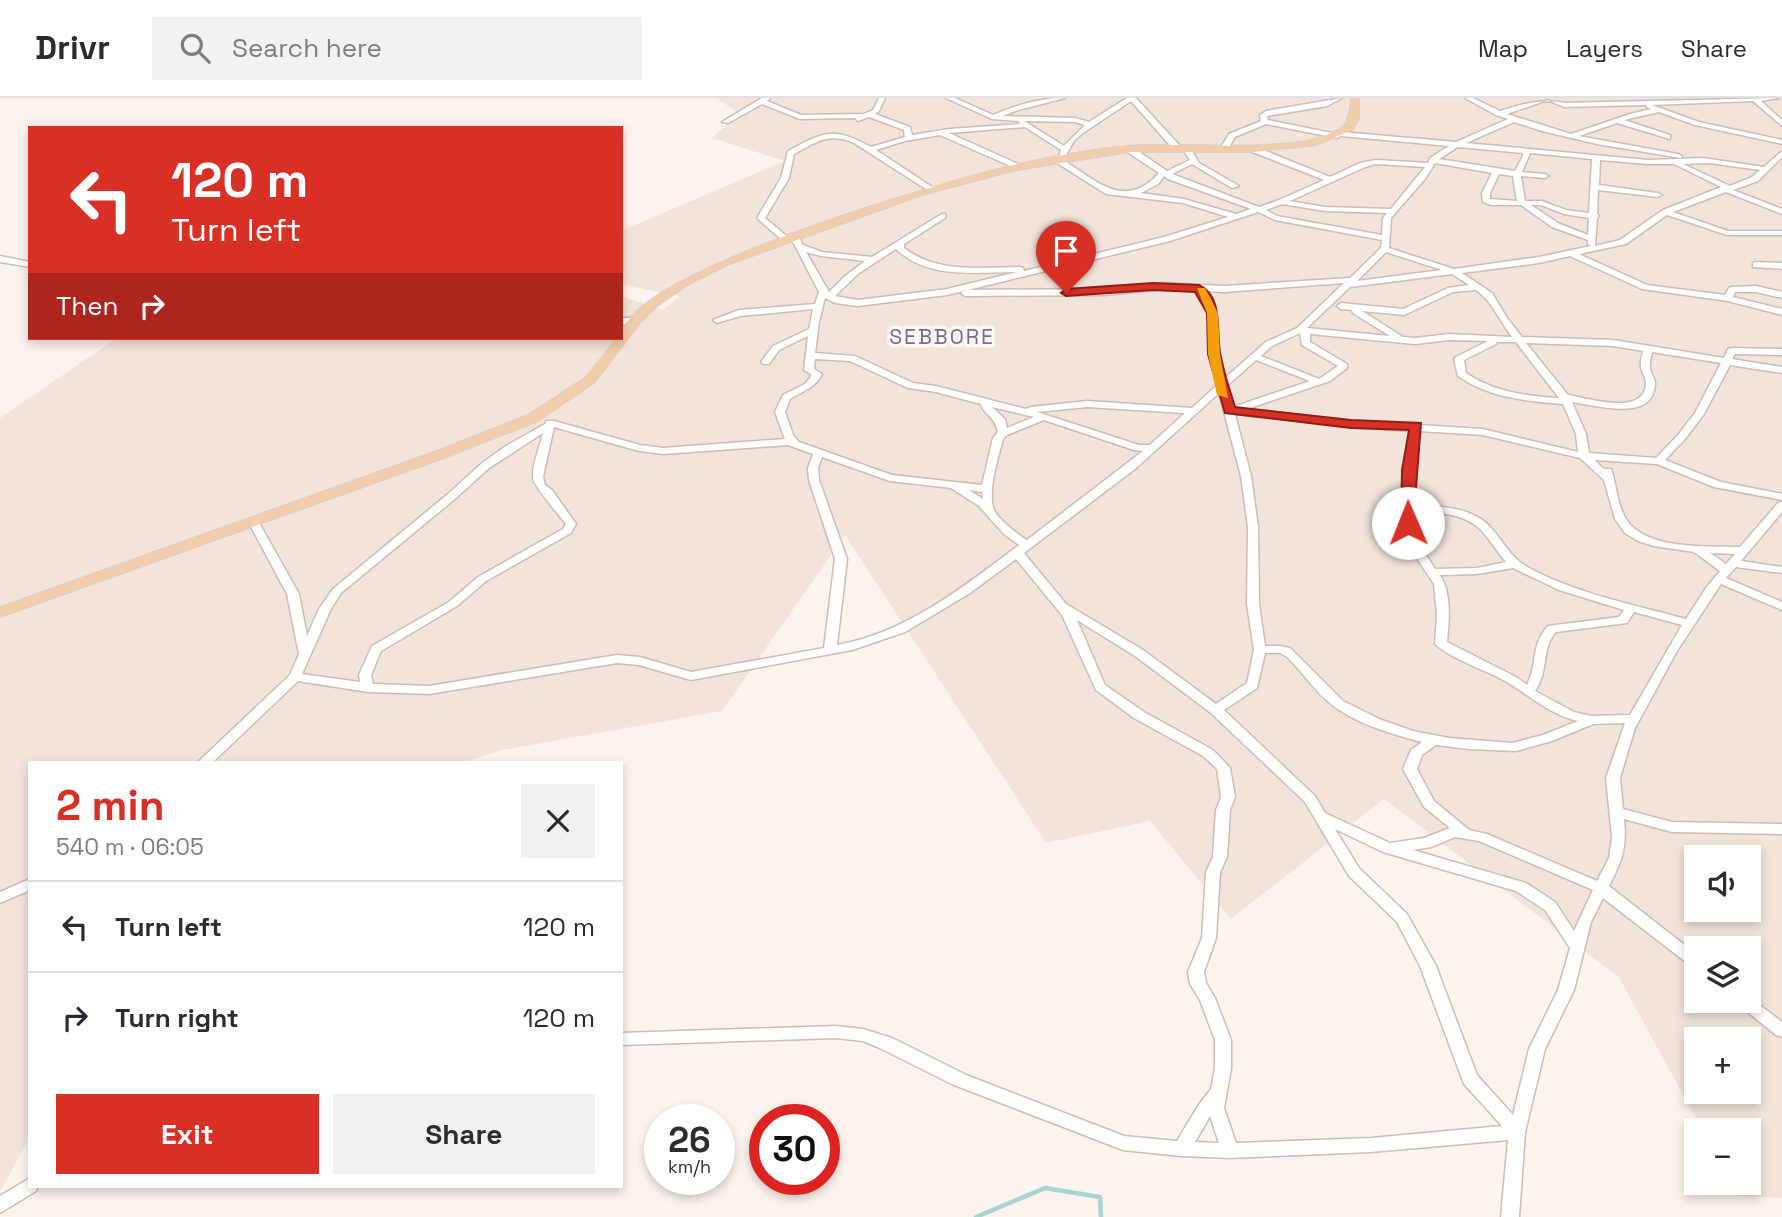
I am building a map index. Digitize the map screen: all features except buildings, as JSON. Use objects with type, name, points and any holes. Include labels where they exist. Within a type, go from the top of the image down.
[{"type":"main road","points":[[623,338],[653,304],[685,282],[723,263],[793,241],[929,189],[1061,155],[1129,149],[1253,149],[1297,146],[1339,135],[1354,119],[1354,98]]},
{"type":"main road","points":[[0,612],[439,455],[533,418],[590,380],[621,340]]},
{"type":"street","points":[[874,260],[826,255],[793,241],[761,218],[785,178],[791,153],[876,111],[882,98]]},
{"type":"street","points":[[949,98],[994,118],[1075,120],[1093,125]]},
{"type":"street","points":[[1013,109],[1016,98]]},
{"type":"street","points":[[869,150],[908,136],[951,133],[1013,109],[1062,98]]},
{"type":"street","points":[[1061,155],[1078,133],[1132,98],[1193,161],[1235,186]]},
{"type":"street","points":[[1265,122],[1263,114],[1266,113],[1326,104],[1339,98]]},
{"type":"street","points":[[1468,98],[1512,120],[1573,136],[1765,169]]},
{"type":"street","points":[[1498,114],[1548,98],[1566,105],[1775,98]]},
{"type":"street","points":[[726,122],[765,99],[789,115],[815,118],[867,115],[907,130],[908,136]]},
{"type":"street","points":[[1755,99],[1782,124]]},
{"type":"street","points":[[1646,104],[1708,127],[1782,142]]},
{"type":"street","points":[[1566,152],[1573,136],[1616,120],[1659,110]]},
{"type":"street","points":[[815,118],[929,189]]},
{"type":"street","points":[[1017,120],[1109,192],[1176,200],[1233,216]]},
{"type":"street","points":[[295,677],[368,688],[429,690],[617,659],[640,661],[691,676],[830,650],[901,629],[966,591],[1022,549],[1194,411],[1269,344],[1303,330],[1352,282],[1385,243],[1387,218],[1422,177],[1430,163],[1452,146],[1512,120]]},
{"type":"street","points":[[1616,120],[1667,136]]},
{"type":"street","points":[[966,144],[977,139],[977,128],[982,122]]},
{"type":"street","points":[[1224,149],[1233,135],[1265,122],[1339,135],[1452,146],[1566,152],[1596,157],[1675,162],[1708,161]]},
{"type":"street","points":[[960,130],[1026,125]]},
{"type":"street","points":[[951,133],[966,144],[1017,167]]},
{"type":"street","points":[[1392,148],[1400,141]]},
{"type":"street","points":[[799,149],[858,143]]},
{"type":"street","points":[[1129,149],[1164,175],[1261,209],[1275,218],[1385,243],[1455,272],[1478,287],[1489,295],[1517,338],[1566,399],[1581,434],[1584,456],[1609,479]]},
{"type":"street","points":[[1253,149],[1331,180]]},
{"type":"street","points":[[1525,150],[1527,156],[1517,174],[1518,195],[1523,203],[1555,225],[1592,239]]},
{"type":"street","points":[[947,292],[1056,293],[1125,291],[1153,287],[1199,288],[1352,282],[1455,272],[1573,254],[1623,242],[1666,212],[1755,178],[1782,153]]},
{"type":"street","points":[[793,241],[826,294],[858,303],[947,292],[1167,239],[1282,202],[1376,162],[1384,155]]},
{"type":"street","points":[[1592,250],[1596,157]]},
{"type":"street","points":[[1133,194],[1193,161]]},
{"type":"street","points":[[1376,162],[1430,163],[1545,176]]},
{"type":"street","points":[[1675,162],[1727,189],[1782,212]]},
{"type":"street","points":[[1497,172],[1486,193],[1488,201],[1542,203],[1564,212],[1595,216]]},
{"type":"street","points":[[1164,175],[1176,200]]},
{"type":"street","points":[[1595,187],[1658,195]]},
{"type":"street","points":[[1282,202],[1325,209],[1392,211]]},
{"type":"street","points":[[1666,212],[1727,233],[1782,233]]},
{"type":"street","points":[[766,362],[776,348],[811,331],[816,323],[817,306],[826,294],[923,225],[942,216]]},
{"type":"street","points":[[900,243],[900,249],[914,260],[989,275],[995,281]]},
{"type":"street","points":[[1573,254],[1645,287],[1728,298],[1782,312]]},
{"type":"street","points":[[0,259],[28,265]]},
{"type":"street","points":[[1756,265],[1782,266]]},
{"type":"street","points":[[961,270],[1031,270]]},
{"type":"street","points":[[1341,306],[1404,312],[1451,290],[1478,287]]},
{"type":"street","points":[[1199,288],[1212,313],[1214,354],[1221,388],[1232,410],[1246,476],[1253,527],[1253,604],[1260,650],[1253,685],[1216,710]]},
{"type":"street","points":[[1728,298],[1732,290],[1740,289],[1782,295]]},
{"type":"street","points":[[1329,303],[1357,312],[1401,339]]},
{"type":"street","points":[[717,320],[739,313],[817,306]]},
{"type":"street","points":[[623,321],[636,321]]},
{"type":"street","points":[[1303,330],[1401,339],[1517,338],[1648,348],[1728,359],[1782,370]]},
{"type":"street","points":[[1232,410],[1315,380],[1327,379],[1344,366],[1306,343],[1303,330]]},
{"type":"street","points":[[796,446],[788,436],[780,412],[786,397],[810,385],[817,378],[817,374],[809,370],[813,356],[811,331]]},
{"type":"street","points":[[1503,338],[1459,359],[1461,374],[1470,382],[1497,392],[1566,399],[1601,407],[1640,401],[1646,397],[1651,380],[1645,366],[1648,348]]},
{"type":"street","points":[[1659,461],[1664,450],[1683,436],[1701,412],[1731,351],[1782,352]]},
{"type":"street","points":[[813,356],[852,358],[911,386],[936,389],[981,403],[1044,417],[1145,450]]},
{"type":"street","points":[[1254,356],[1315,380]]},
{"type":"street","points":[[981,403],[1000,419],[1003,433]]},
{"type":"street","points":[[1020,411],[1087,404],[1194,411]]},
{"type":"street","points":[[1232,410],[1351,424],[1483,432],[1584,456],[1659,461],[1718,485],[1782,497]]},
{"type":"street","points":[[989,510],[986,489],[995,445],[1003,433],[1044,417]]},
{"type":"street","points":[[533,418],[639,448],[663,451],[771,442],[796,446],[890,478],[986,489]]},
{"type":"street","points":[[206,761],[295,677],[331,598],[351,578],[452,496],[467,478],[487,462],[550,424]]},
{"type":"street","points":[[368,688],[366,667],[376,649],[453,604],[482,579],[567,530],[571,524],[540,485],[538,477],[550,424]]},
{"type":"street","points":[[1416,426],[1407,508],[1410,539],[1433,572],[1442,598],[1441,644],[1512,680],[1570,715],[1591,720],[1634,719]]},
{"type":"street","points":[[818,453],[813,468],[814,480],[841,559],[830,650]]},
{"type":"street","points":[[1601,458],[1619,516],[1631,531],[1653,544],[1743,551]]},
{"type":"street","points":[[952,484],[989,510],[1022,549],[1058,604],[1068,614],[1100,687],[1139,715],[1208,753],[1223,768],[1228,797],[1223,810],[1220,857],[1213,872],[1209,939],[1196,972],[1198,984],[1207,998],[1223,1040],[1218,1120],[1230,1150]]},
{"type":"street","points":[[1510,1217],[1517,1132],[1537,1049],[1566,990],[1584,922],[1616,858],[1617,812],[1613,778],[1634,719],[1688,623],[1726,570],[1782,505]]},
{"type":"street","points":[[1407,508],[1464,515],[1476,520],[1504,556],[1554,583],[1688,623]]},
{"type":"street","points":[[253,521],[293,594],[304,654]]},
{"type":"street","points":[[1691,547],[1782,606]]},
{"type":"street","points":[[1433,572],[1477,571],[1515,564]]},
{"type":"street","points":[[1726,570],[1782,570]]},
{"type":"street","points":[[1058,604],[1139,653],[1216,710],[1289,777],[1322,817],[1327,833],[1354,872],[1402,918],[1428,966],[1470,1079],[1517,1132]]},
{"type":"street","points":[[1528,692],[1540,674],[1541,642],[1552,629],[1623,620],[1632,607]]},
{"type":"street","points":[[1260,650],[1284,649],[1292,653],[1301,668],[1338,703],[1399,732],[1433,740],[1461,745],[1517,747],[1561,734],[1591,720]]},
{"type":"street","points":[[1433,740],[1416,753],[1410,769],[1429,804],[1440,816],[1463,832]]},
{"type":"street","points":[[1617,812],[1672,827],[1782,829]]},
{"type":"street","points":[[1322,817],[1388,848],[1458,867],[1533,893],[1549,906],[1577,947]]},
{"type":"street","points":[[1388,848],[1426,844],[1454,832],[1482,837],[1601,888],[1684,953]]},
{"type":"street","points":[[0,898],[28,885]]},
{"type":"street","points":[[1760,1013],[1782,1031]]},
{"type":"street","points":[[623,1039],[836,1032],[863,1035],[960,1080],[1122,1143],[1181,1149],[1230,1150],[1371,1145],[1517,1132]]},
{"type":"street","points":[[1181,1149],[1197,1129],[1211,1099],[1219,1092]]},
{"type":"street","points":[[0,1205],[28,1187]]},
{"type":"shaded area","points":[[717,98],[1782,98],[1782,1198],[1737,1195],[1761,1195],[1761,1118],[1695,1118],[1688,1104],[1761,1104],[1761,1027],[1684,1027],[1684,1097],[1619,977],[1384,799],[1231,919],[1150,821],[1046,843],[845,535],[722,711],[502,750],[468,761],[28,761],[28,1141],[0,1191],[0,418],[114,340],[623,340],[623,297],[663,310],[680,296],[623,284],[623,230],[785,161],[712,138],[739,114]]},
{"type":"waterway","points":[[976,1217],[1045,1188],[1100,1197],[1101,1217]]},
{"type":"slow traffic","points":[[1201,290],[1212,313],[1214,354],[1224,395]]},
{"type":"district","name":"SEBBORE","points":[[942,337]]},
{"type":"route","points":[[1066,293],[1125,291],[1164,286],[1199,288],[1212,313],[1214,354],[1229,410],[1266,412],[1351,424],[1416,426],[1409,470],[1408,523]]}]
